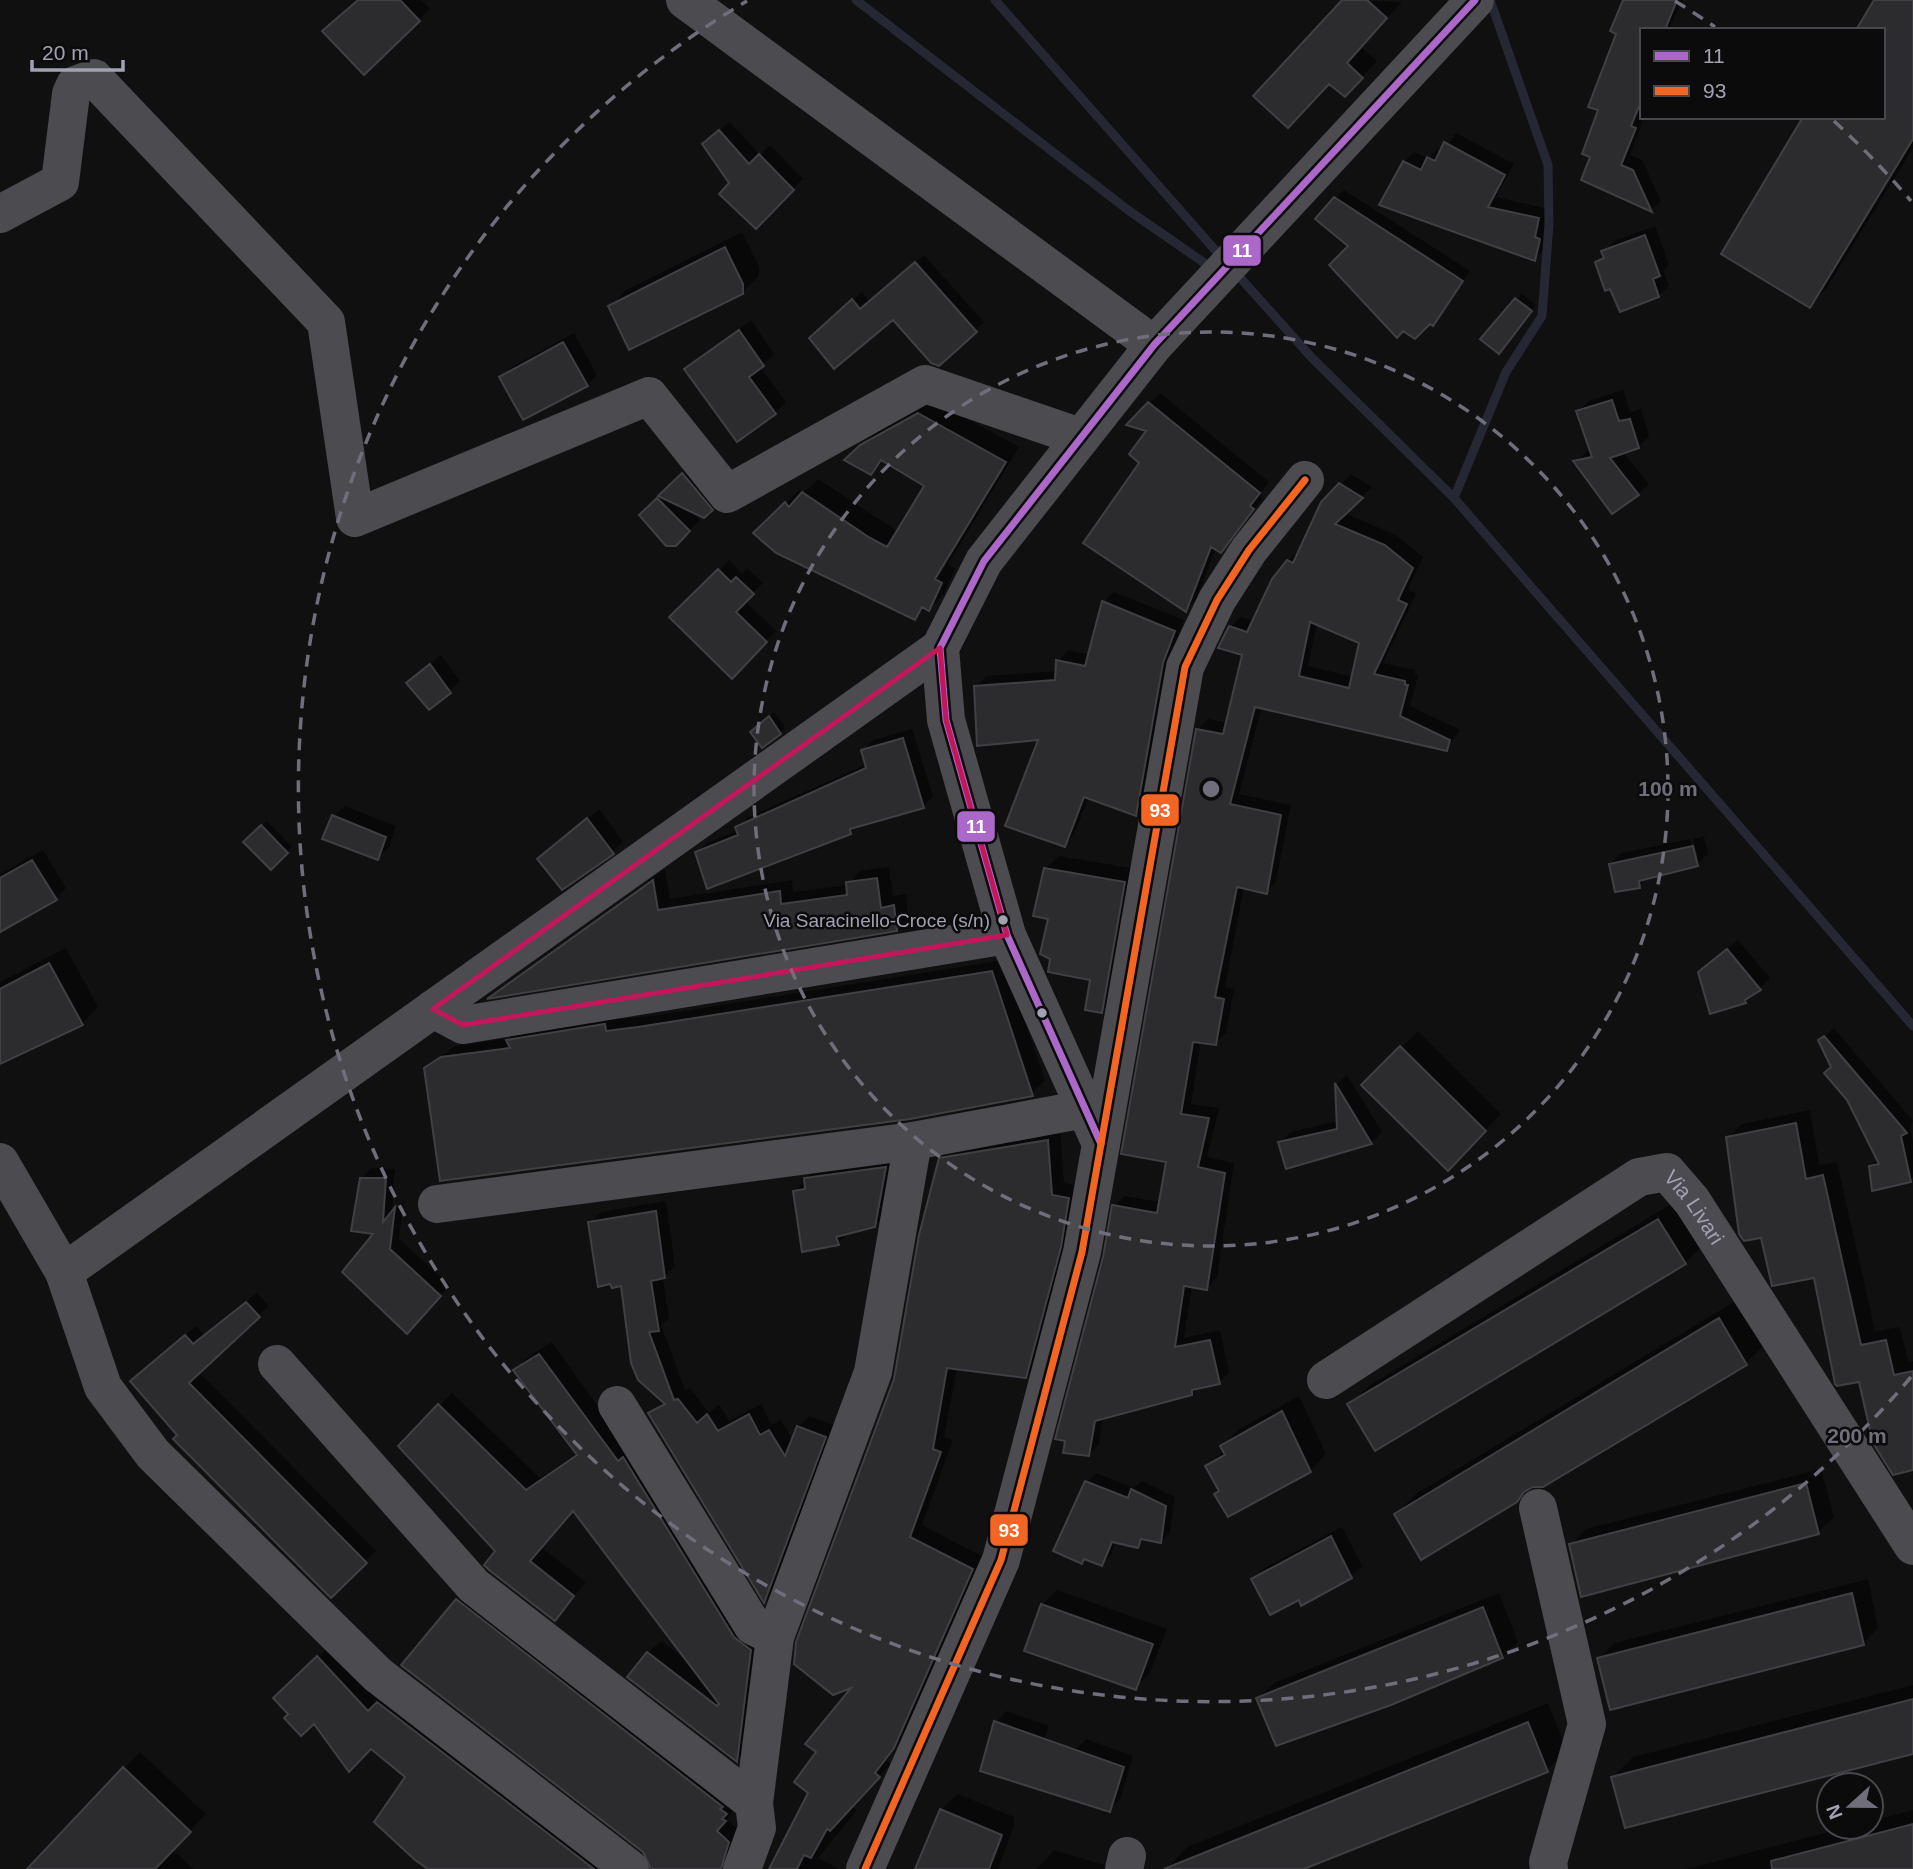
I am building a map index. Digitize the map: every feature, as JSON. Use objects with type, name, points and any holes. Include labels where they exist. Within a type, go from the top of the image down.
[{"type":"street","points":[[685,0],[1161,337]]},
{"type":"street","points":[[64,1272],[940,648],[984,561],[1161,337],[1459,8]]},
{"type":"street","points":[[0,214],[61,182],[71,93],[75,85],[94,78],[326,322],[355,518],[649,396],[727,494],[925,384],[1080,437]]},
{"type":"street","points":[[865,1869],[1001,1560],[1082,1252],[1185,667],[1217,600],[1249,550],[1304,480]]},
{"type":"street","points":[[940,648],[946,720],[1007,935],[1101,1144]]},
{"type":"street","points":[[433,1009],[463,1025],[1007,935]]},
{"type":"street","points":[[437,1203],[913,1141],[1085,1109]]},
{"type":"street","points":[[742,1869],[757,1828],[754,1803],[775,1637],[873,1372],[913,1141]]},
{"type":"street","points":[[0,1162],[64,1272],[103,1387],[153,1454],[378,1675],[630,1869]]},
{"type":"street","name":"Via Livari","points":[[1326,1380],[1639,1177],[1667,1172],[1692,1201],[1913,1546]]},
{"type":"street","points":[[277,1364],[474,1586],[754,1803]]},
{"type":"street","points":[[617,1405],[753,1626],[775,1637]]},
{"type":"street","points":[[1538,1508],[1587,1724],[1549,1869]]},
{"type":"highlighted area","points":[[940,648],[946,720],[1007,935],[463,1025],[433,1009]]},
{"type":"building","points":[[358,0],[400,0],[420,21],[364,75],[322,31]]},
{"type":"building","points":[[1342,0],[1367,0],[1387,18],[1347,63],[1363,78],[1345,97],[1329,84],[1288,128],[1253,96]]},
{"type":"building","points":[[1623,0],[1677,0],[1666,28],[1640,28],[1640,104],[1631,126],[1636,128],[1621,165],[1633,170],[1652,212],[1581,180],[1590,157],[1582,154],[1598,110],[1588,107],[1616,34],[1610,31]]},
{"type":"building","points":[[1874,0],[1913,0],[1913,139],[1810,308],[1721,254],[1802,119],[1885,119],[1885,28],[1857,28]]},
{"type":"building","points":[[719,130],[749,164],[759,154],[794,190],[756,229],[719,194],[729,183],[702,144]]},
{"type":"building","points":[[1444,142],[1505,175],[1488,207],[1539,218],[1535,237],[1540,239],[1535,261],[1379,205],[1403,161],[1421,170],[1427,157],[1435,161]]},
{"type":"building","points":[[1334,197],[1463,281],[1433,326],[1430,324],[1415,339],[1403,331],[1397,338],[1329,265],[1348,246],[1315,219]]},
{"type":"building","points":[[1645,235],[1660,276],[1653,279],[1659,297],[1620,312],[1610,289],[1605,291],[1595,262],[1604,258],[1601,251]]},
{"type":"building","points":[[725,247],[743,284],[743,294],[629,350],[608,306]]},
{"type":"building","points":[[915,262],[977,332],[939,366],[931,363],[893,320],[834,369],[809,338],[852,299],[860,309]]},
{"type":"building","points":[[1515,298],[1532,311],[1499,354],[1480,339]]},
{"type":"building","points":[[739,330],[764,366],[749,377],[776,414],[737,442],[684,369]]},
{"type":"building","points":[[563,342],[588,386],[523,420],[499,377]]},
{"type":"building","points":[[1612,400],[1619,421],[1630,419],[1639,448],[1610,458],[1639,495],[1612,514],[1573,461],[1592,457],[1576,411]]},
{"type":"building","points":[[1148,402],[1260,493],[1250,506],[1254,509],[1221,553],[1211,547],[1186,612],[1083,543],[1139,463],[1129,454],[1146,431],[1126,425]]},
{"type":"building","points":[[918,413],[1006,462],[935,579],[942,583],[929,611],[922,607],[915,620],[776,553],[753,533],[785,502],[789,507],[802,492],[887,547],[924,486],[881,460],[871,475],[844,460],[860,445]]},
{"type":"building","points":[[682,473],[713,510],[704,518],[658,496]]},
{"type":"building","points":[[1339,483],[1363,498],[1335,524],[1385,545],[1413,568],[1398,600],[1407,604],[1374,674],[1405,681],[1405,685],[1408,685],[1400,716],[1450,740],[1447,751],[1255,707],[1230,804],[1281,815],[1267,894],[1237,887],[1215,997],[1224,999],[1216,1045],[1193,1042],[1181,1114],[1209,1118],[1198,1167],[1225,1173],[1207,1290],[1184,1286],[1175,1347],[1210,1340],[1220,1384],[1192,1390],[1192,1395],[1095,1421],[1089,1456],[1063,1453],[1065,1441],[1055,1439],[1103,1257],[1112,1205],[1157,1213],[1166,1162],[1121,1154],[1196,729],[1223,734],[1242,655],[1218,648],[1229,626],[1247,632],[1272,579],[1287,560],[1293,563],[1321,502]],"holes":[[[1310,622],[1359,643],[1349,688],[1299,676]]]},
{"type":"building","points":[[657,498],[690,531],[676,546],[666,546],[639,515]]},
{"type":"building","points":[[718,569],[731,582],[736,577],[754,594],[736,612],[767,642],[732,679],[669,617]]},
{"type":"building","points":[[1102,601],[1175,631],[1163,663],[1136,816],[1084,797],[1065,847],[1005,826],[1038,740],[977,746],[974,686],[1055,680],[1056,660],[1085,666]]},
{"type":"building","points":[[430,664],[451,693],[429,710],[406,683]]},
{"type":"building","points":[[769,716],[781,734],[762,748],[750,732]]},
{"type":"building","points":[[903,738],[924,808],[850,829],[851,834],[707,889],[695,852],[738,835],[735,827],[866,768],[861,750]]},
{"type":"building","points":[[332,815],[386,837],[378,860],[322,839]]},
{"type":"building","points":[[587,818],[614,854],[562,890],[537,859]]},
{"type":"building","points":[[261,825],[288,853],[271,870],[243,842]]},
{"type":"building","points":[[1693,846],[1698,866],[1639,881],[1640,888],[1615,892],[1609,864]]},
{"type":"building","points":[[32,860],[57,900],[0,932],[0,878]]},
{"type":"building","points":[[1044,868],[1125,882],[1102,1013],[1085,1010],[1090,980],[1048,972],[1050,959],[1040,954],[1048,919],[1033,916]]},
{"type":"building","points":[[877,878],[881,908],[894,905],[897,931],[487,999],[653,880],[658,910],[780,891],[781,904],[847,895],[846,882]]},
{"type":"building","points":[[1727,949],[1761,990],[1745,1000],[1746,1003],[1710,1014],[1698,972]]},
{"type":"building","points":[[49,963],[83,1025],[0,1064],[0,989]]},
{"type":"building","points":[[992,971],[1033,1096],[910,1119],[440,1181],[424,1068],[441,1057],[510,1048],[506,1040],[605,1024],[606,1031],[638,1027]]},
{"type":"building","points":[[1824,1036],[1907,1133],[1901,1136],[1911,1182],[1872,1191],[1869,1166],[1879,1164],[1847,1100],[1824,1073],[1831,1067],[1818,1040]]},
{"type":"building","points":[[1400,1046],[1486,1131],[1448,1171],[1361,1085]]},
{"type":"building","points":[[1335,1083],[1372,1144],[1286,1169],[1278,1142],[1337,1129]]},
{"type":"building","points":[[1796,1123],[1806,1179],[1823,1175],[1861,1345],[1886,1340],[1894,1375],[1913,1371],[1913,1470],[1893,1475],[1873,1443],[1859,1382],[1837,1386],[1835,1384],[1814,1278],[1772,1286],[1761,1238],[1744,1241],[1739,1234],[1726,1137]]},
{"type":"building","points":[[1048,1140],[1052,1195],[1069,1198],[1061,1247],[1026,1378],[947,1368],[933,1449],[941,1452],[910,1537],[973,1569],[894,1748],[875,1773],[880,1777],[830,1831],[827,1829],[811,1858],[804,1855],[797,1869],[769,1869],[808,1793],[794,1782],[816,1752],[805,1744],[851,1688],[833,1695],[794,1664],[796,1642],[894,1379],[919,1235],[939,1158]]},
{"type":"building","points":[[886,1167],[875,1227],[836,1237],[839,1245],[802,1252],[793,1191],[805,1189],[804,1178]]},
{"type":"building","points":[[360,1178],[386,1178],[383,1222],[395,1207],[390,1249],[441,1296],[407,1334],[342,1272],[373,1234],[351,1231]]},
{"type":"building","points":[[656,1211],[665,1278],[651,1281],[659,1331],[649,1332],[674,1400],[678,1399],[697,1423],[707,1414],[718,1431],[749,1414],[760,1435],[769,1430],[785,1456],[797,1426],[826,1437],[764,1603],[648,1413],[665,1404],[638,1380],[631,1363],[621,1286],[612,1288],[610,1284],[598,1287],[588,1222]]},
{"type":"building","points":[[1658,1219],[1686,1264],[1375,1451],[1347,1404]]},
{"type":"building","points":[[246,1302],[260,1317],[189,1383],[367,1563],[331,1598],[173,1439],[177,1435],[130,1381],[185,1335],[193,1344]]},
{"type":"building","points":[[1719,1318],[1747,1365],[1543,1487],[1533,1487],[1524,1492],[1517,1502],[1421,1560],[1394,1514]]},
{"type":"building","points":[[539,1354],[618,1461],[623,1457],[734,1637],[751,1650],[737,1762],[627,1677],[647,1652],[717,1706],[719,1704],[573,1511],[530,1561],[574,1596],[555,1621],[484,1565],[495,1551],[398,1446],[438,1404],[526,1490],[577,1455],[513,1370]]},
{"type":"building","points":[[1282,1411],[1311,1472],[1228,1517],[1214,1494],[1219,1491],[1205,1466],[1225,1455],[1220,1446]]},
{"type":"building","points":[[1085,1481],[1128,1498],[1131,1489],[1166,1506],[1161,1543],[1141,1539],[1138,1548],[1112,1542],[1102,1566],[1084,1559],[1082,1564],[1053,1551]]},
{"type":"building","points":[[1806,1483],[1819,1534],[1581,1597],[1569,1544]]},
{"type":"building","points":[[1331,1536],[1352,1578],[1301,1606],[1299,1600],[1270,1615],[1251,1579]]},
{"type":"building","points":[[1852,1593],[1864,1645],[1610,1710],[1597,1658]]},
{"type":"building","points":[[456,1599],[723,1807],[720,1809],[727,1814],[722,1819],[726,1821],[717,1831],[729,1842],[721,1869],[651,1869],[643,1852],[401,1665]]},
{"type":"building","points":[[1041,1604],[1153,1644],[1136,1690],[1024,1651]]},
{"type":"building","points":[[1483,1607],[1503,1658],[1391,1705],[1276,1746],[1256,1698]]},
{"type":"building","points":[[317,1656],[368,1711],[377,1702],[594,1869],[428,1869],[415,1860],[374,1822],[405,1777],[371,1749],[349,1772],[314,1724],[301,1736],[284,1718],[288,1714],[273,1698]]},
{"type":"building","points":[[1913,1699],[1913,1754],[1847,1771],[1815,1771],[1815,1779],[1625,1828],[1611,1777]]},
{"type":"building","points":[[994,1721],[1124,1767],[1110,1812],[980,1771]]},
{"type":"building","points":[[1528,1722],[1548,1772],[1304,1869],[1164,1869]]},
{"type":"building","points":[[123,1767],[191,1832],[155,1869],[27,1869]]},
{"type":"building","points":[[940,1809],[1002,1835],[989,1869],[915,1869]]},
{"type":"building","points":[[1913,1824],[1913,1869],[1772,1869],[1771,1861],[1848,1841],[1885,1841],[1885,1831]]},
{"type":"waterway","points":[[856,0],[1128,210],[1213,269]]},
{"type":"waterway","points":[[995,0],[1223,259]]},
{"type":"waterway","points":[[1454,498],[1506,372],[1542,316],[1549,224],[1548,165],[1490,0]]},
{"type":"waterway","points":[[1235,272],[1312,358],[1454,498],[1913,1026]]},
{"type":"transit line","name":"11","points":[[1101,1144],[1007,935],[946,720],[940,648],[984,561],[1154,345],[1475,0]]},
{"type":"transit line","name":"93","points":[[865,1869],[1001,1560],[1082,1252],[1185,667],[1217,600],[1249,550],[1305,480]]},
{"type":"place","name":"Via Saracinello-Croce (s/n)","points":[[1003,920]]}]
